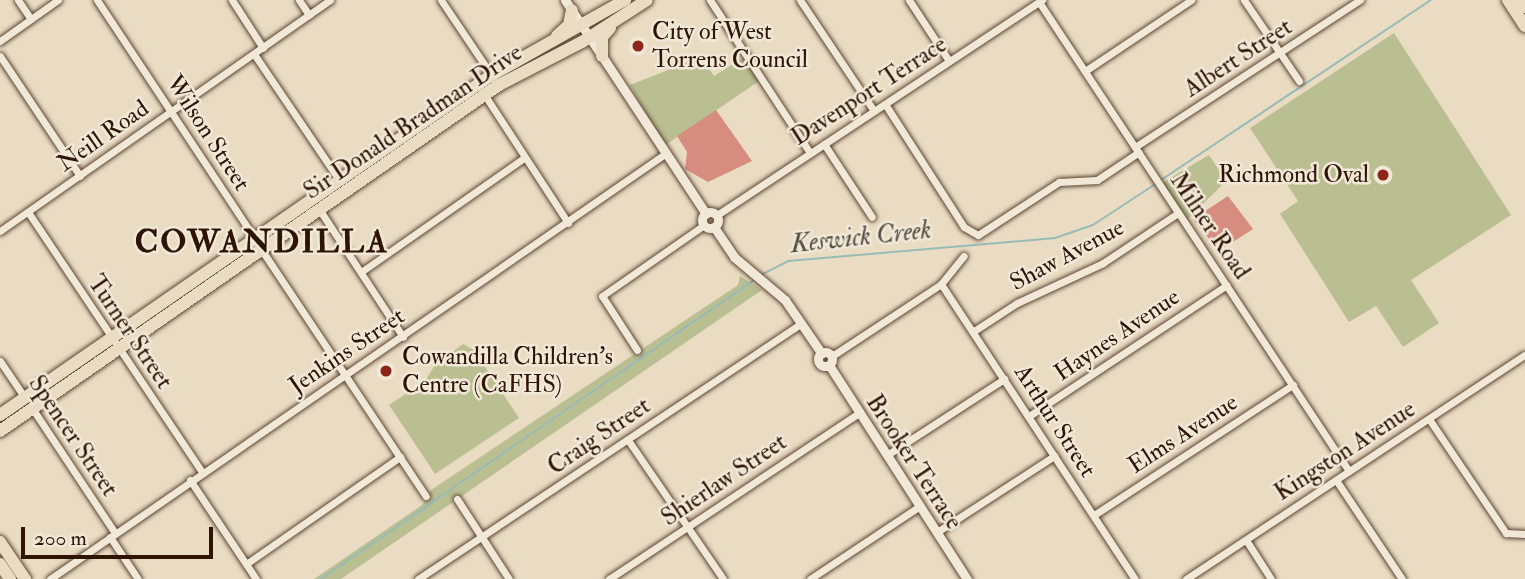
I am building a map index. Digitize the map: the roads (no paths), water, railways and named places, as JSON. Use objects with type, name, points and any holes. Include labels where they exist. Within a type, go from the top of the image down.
[{"type":"main road","name":"Sir Donald Bradman Drive","points":[[0,430],[28,403],[548,42],[587,32],[625,0]]},
{"type":"main road","name":"Sir Donald Bradman Drive","points":[[495,80],[620,17],[647,0]]},
{"type":"main road","points":[[1508,0],[1525,26]]},
{"type":"main road","points":[[1521,0],[1525,7]]},
{"type":"main road","points":[[548,42],[569,25],[569,5]]},
{"type":"main road","points":[[602,56],[602,37],[620,17]]},
{"type":"main road","name":"Sir Donald Bradman Drive","points":[[0,415],[28,403]]},
{"type":"main road","points":[[0,542],[24,579]]},
{"type":"main road","points":[[0,564],[10,579]]},
{"type":"street","points":[[18,0],[31,19]]},
{"type":"street","points":[[0,41],[58,0]]},
{"type":"street","name":"Wilson Street","points":[[97,0],[426,496]]},
{"type":"street","points":[[232,0],[262,48]]},
{"type":"street","points":[[299,0],[309,15]]},
{"type":"street","name":"Neill Road","points":[[0,231],[330,0]]},
{"type":"street","points":[[441,0],[495,80]]},
{"type":"street","points":[[710,0],[810,153]]},
{"type":"street","points":[[800,0],[874,111]]},
{"type":"street","points":[[909,0],[949,61]]},
{"type":"street","points":[[1085,71],[1191,0]]},
{"type":"street","points":[[1244,0],[1299,81]]},
{"type":"street","name":"Albert Street","points":[[885,104],[964,227],[978,235],[1059,182],[1097,180],[1137,150],[1360,0]]},
{"type":"street","name":"Davenport Terrace","points":[[717,215],[1041,1]]},
{"type":"street","name":"Milner Road","points":[[1041,1],[1349,471]]},
{"type":"street","points":[[569,5],[706,214],[704,225],[602,296],[638,349]]},
{"type":"street","points":[[254,54],[343,186]]},
{"type":"street","points":[[0,56],[80,176]]},
{"type":"street","points":[[481,90],[568,223]]},
{"type":"street","points":[[824,144],[872,217]]},
{"type":"street","name":"Jenkins Street","points":[[50,579],[190,480],[568,223],[665,153]]},
{"type":"street","points":[[361,272],[524,158]]},
{"type":"street","points":[[316,204],[403,337]]},
{"type":"street","name":"Turner Street","points":[[27,212],[202,472]]},
{"type":"street","name":"Shaw Avenue","points":[[974,331],[1017,303],[1103,263],[1178,213]]},
{"type":"street","points":[[704,225],[714,227],[717,215],[706,214]]},
{"type":"street","name":"Brooker Terrace","points":[[714,227],[734,257],[765,281],[827,358],[859,413],[967,579]]},
{"type":"street","points":[[827,358],[941,284],[964,256]]},
{"type":"street","name":"Arthur Street","points":[[941,284],[1135,579]]},
{"type":"street","name":"Haynes Avenue","points":[[1029,416],[1227,285]]},
{"type":"street","name":"Craig Street","points":[[418,579],[801,324]]},
{"type":"street","name":"Kingston Avenue","points":[[1186,579],[1525,355]]},
{"type":"street","name":"Spencer Street","points":[[0,361],[138,579]]},
{"type":"street","points":[[887,455],[1004,379]]},
{"type":"street","name":"Elms Avenue","points":[[1094,515],[1293,385]]},
{"type":"street","name":"Shierlaw Street","points":[[609,579],[859,413]]},
{"type":"street","points":[[1429,418],[1506,533],[1525,534]]},
{"type":"street","points":[[628,440],[723,579]]},
{"type":"street","points":[[937,532],[1054,456]]},
{"type":"street","points":[[246,564],[400,457]]},
{"type":"street","points":[[190,480],[256,579]]},
{"type":"street","points":[[1336,480],[1402,579]]},
{"type":"street","points":[[457,499],[509,579]]},
{"type":"street","points":[[810,579],[920,506]]},
{"type":"street","points":[[1246,540],[1271,579]]},
{"type":"waterway","name":"Keswick Creek","points":[[1161,180],[1431,0]]},
{"type":"waterway","name":"Keswick Creek","points":[[761,275],[788,261],[1055,238],[1093,225],[1157,183]]},
{"type":"waterway","name":"Keswick Creek","points":[[321,579],[754,280]]},
{"type":"place","name":"City of West Torrens Council","points":[[638,46]]},
{"type":"place","name":"Richmond Oval","points":[[1383,175]]},
{"type":"place","name":"Cowandilla Children’s Centre (CaFHS)","points":[[386,371]]},
{"type":"district","name":"COWANDILLA","points":[[262,242]]}]
